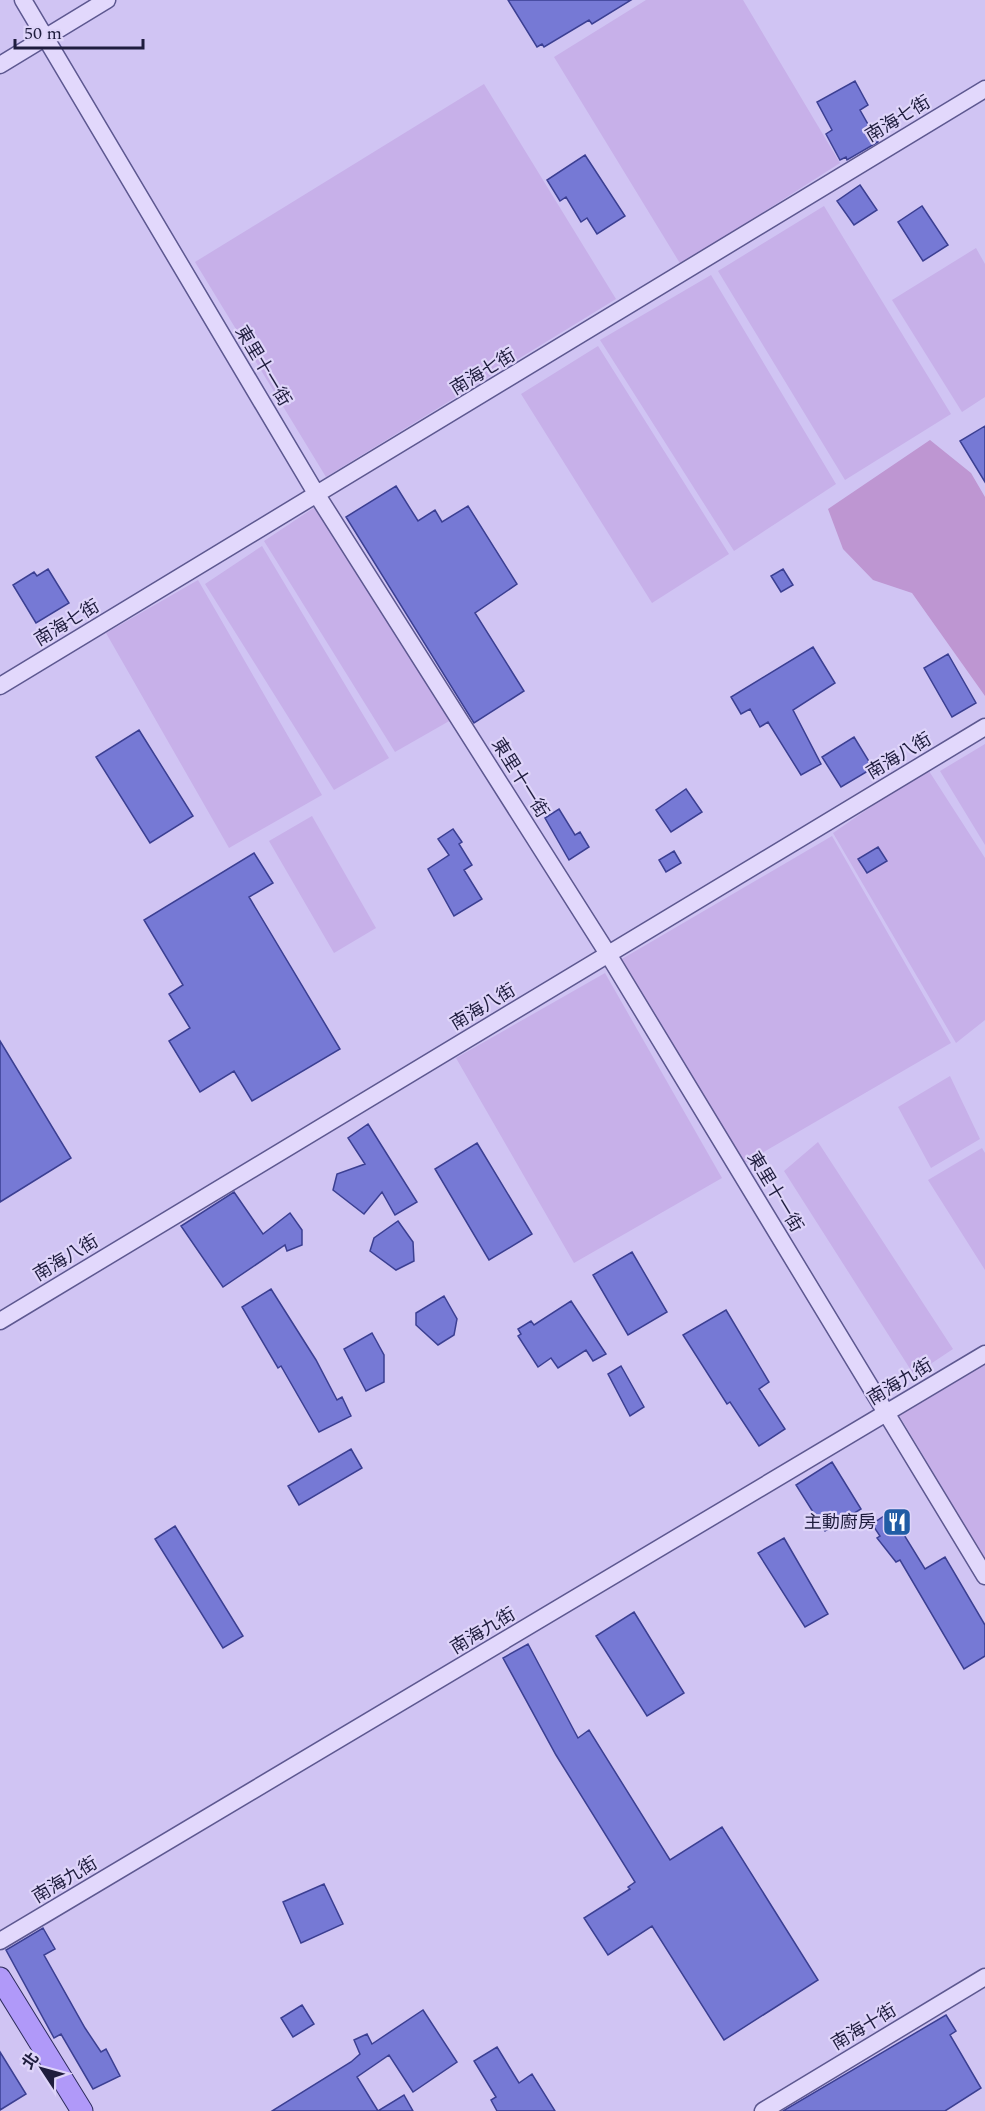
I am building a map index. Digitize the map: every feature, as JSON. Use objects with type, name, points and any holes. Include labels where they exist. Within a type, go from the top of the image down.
[{"type":"main road","points":[[0,1977],[82,2111]]},
{"type":"street","name":"東里十一街","points":[[23,0],[317,495],[608,954],[985,1576]]},
{"type":"street","points":[[0,65],[107,0]]},
{"type":"street","name":"南海七街","points":[[0,686],[985,89]]},
{"type":"street","name":"南海八街","points":[[0,1321],[985,727]]},
{"type":"street","name":"南海九街","points":[[0,1941],[985,1354]]},
{"type":"street","name":"南海十街","points":[[763,2111],[985,1977]]},
{"type":"shaded area","points":[[646,0],[743,0],[840,163],[681,265],[554,57]]},
{"type":"shaded area","points":[[484,84],[616,299],[326,477],[195,262]]},
{"type":"shaded area","points":[[824,206],[951,414],[845,480],[718,271]]},
{"type":"shaded area","points":[[976,248],[985,264],[985,397],[962,412],[892,300]]},
{"type":"shaded area","points":[[711,275],[836,484],[734,551],[600,340]]},
{"type":"shaded area","points":[[598,346],[729,554],[652,603],[521,394]]},
{"type":"shaded area","points":[[930,440],[971,473],[985,497],[985,696],[912,593],[873,580],[843,549],[828,509]]},
{"type":"shaded area","points":[[321,503],[451,720],[395,752],[264,541]]},
{"type":"shaded area","points":[[262,546],[389,758],[334,790],[205,584]]},
{"type":"shaded area","points":[[198,580],[322,795],[229,848],[106,633]]},
{"type":"shaded area","points":[[985,744],[985,845],[940,771]]},
{"type":"shaded area","points":[[927,768],[985,858],[985,1020],[956,1043],[833,833]]},
{"type":"shaded area","points":[[312,816],[376,928],[334,953],[269,841]]},
{"type":"shaded area","points":[[832,836],[951,1043],[736,1168],[615,963]]},
{"type":"shaded area","points":[[605,973],[722,1178],[574,1263],[456,1058]]},
{"type":"shaded area","points":[[950,1076],[980,1139],[931,1168],[898,1107]]},
{"type":"shaded area","points":[[818,1142],[953,1349],[914,1375],[784,1171]]},
{"type":"shaded area","points":[[982,1148],[985,1153],[985,1270],[928,1180]]},
{"type":"shaded area","points":[[985,1359],[985,1559],[899,1415]]},
{"type":"building","points":[[508,0],[631,0],[592,24],[589,20],[544,47],[542,44],[537,47]]},
{"type":"building","points":[[855,81],[868,105],[860,110],[878,142],[847,160],[846,157],[840,160],[826,134],[832,130],[817,102]]},
{"type":"building","points":[[585,155],[625,216],[597,234],[587,218],[581,222],[566,197],[560,201],[547,180]]},
{"type":"building","points":[[860,185],[877,210],[854,225],[837,201]]},
{"type":"building","points":[[922,206],[948,245],[923,261],[898,222]]},
{"type":"building","points":[[985,426],[985,482],[960,441]]},
{"type":"building","points":[[396,486],[418,521],[435,510],[442,522],[468,506],[517,584],[475,613],[524,691],[474,723],[346,517]]},
{"type":"building","points":[[48,569],[69,603],[36,623],[13,585],[34,572],[37,576]]},
{"type":"building","points":[[783,569],[793,585],[781,592],[771,576]]},
{"type":"building","points":[[813,647],[835,683],[793,710],[821,764],[801,775],[768,722],[760,727],[750,709],[741,714],[731,697]]},
{"type":"building","points":[[948,654],[976,703],[952,717],[924,668]]},
{"type":"building","points":[[139,730],[193,816],[150,843],[96,757]]},
{"type":"building","points":[[854,737],[873,768],[841,787],[822,757]]},
{"type":"building","points":[[686,789],[702,812],[671,832],[656,810]]},
{"type":"building","points":[[559,809],[575,835],[580,832],[589,847],[569,860],[545,818]]},
{"type":"building","points":[[453,829],[462,842],[459,844],[472,865],[464,870],[482,899],[454,916],[428,869],[449,855],[438,839]]},
{"type":"building","points":[[878,847],[887,861],[867,873],[858,859]]},
{"type":"building","points":[[674,851],[681,863],[666,872],[659,860]]},
{"type":"building","points":[[254,853],[273,883],[249,897],[340,1049],[252,1101],[234,1071],[200,1092],[169,1041],[190,1028],[169,994],[183,985],[144,920]]},
{"type":"building","points":[[0,1041],[71,1158],[0,1202]]},
{"type":"building","points":[[368,1124],[417,1202],[395,1215],[382,1192],[364,1214],[333,1190],[337,1174],[365,1164],[348,1138]]},
{"type":"building","points":[[477,1143],[532,1234],[489,1260],[435,1169]]},
{"type":"building","points":[[234,1192],[263,1234],[290,1213],[302,1230],[302,1245],[287,1251],[285,1245],[223,1287],[181,1226]]},
{"type":"building","points":[[398,1221],[413,1242],[414,1261],[396,1270],[370,1251],[374,1238]]},
{"type":"building","points":[[632,1252],[667,1312],[628,1335],[593,1275]]},
{"type":"building","points":[[271,1289],[316,1360],[337,1400],[342,1397],[351,1416],[319,1432],[281,1366],[278,1368],[242,1307]]},
{"type":"building","points":[[444,1296],[457,1319],[454,1335],[438,1345],[416,1325],[416,1313]]},
{"type":"building","points":[[571,1301],[606,1354],[593,1361],[586,1350],[558,1368],[551,1358],[538,1367],[518,1336],[521,1334],[518,1329],[531,1321],[534,1325]]},
{"type":"building","points":[[726,1310],[769,1382],[759,1389],[785,1429],[759,1446],[730,1402],[727,1404],[683,1335]]},
{"type":"building","points":[[372,1333],[384,1355],[384,1382],[366,1391],[344,1349]]},
{"type":"building","points":[[621,1366],[644,1407],[630,1416],[608,1374]]},
{"type":"building","points":[[351,1449],[362,1468],[299,1505],[288,1486]]},
{"type":"building","points":[[832,1462],[861,1509],[825,1531],[796,1485]]},
{"type":"building","points":[[890,1512],[925,1569],[945,1557],[985,1625],[985,1656],[964,1669],[900,1560],[896,1562],[877,1538],[880,1536],[872,1524]]},
{"type":"building","points":[[175,1526],[243,1636],[223,1648],[155,1539]]},
{"type":"building","points":[[784,1538],[828,1614],[805,1627],[758,1553]]},
{"type":"building","points":[[634,1612],[684,1693],[647,1716],[596,1636]]},
{"type":"building","points":[[528,1644],[578,1738],[589,1730],[670,1860],[722,1827],[818,1980],[724,2040],[652,1926],[608,1955],[584,1918],[630,1889],[628,1887],[635,1882],[556,1755],[503,1658]]},
{"type":"building","points":[[324,1884],[343,1924],[301,1943],[283,1902]]},
{"type":"building","points":[[43,1928],[55,1949],[44,1955],[85,2028],[101,2052],[106,2049],[120,2076],[93,2089],[61,2034],[54,2038],[6,1950]]},
{"type":"building","points":[[302,2005],[314,2024],[293,2037],[281,2018]]},
{"type":"building","points":[[423,2010],[457,2062],[413,2092],[389,2055],[357,2077],[378,2111],[272,2111],[351,2062],[360,2054],[354,2040],[367,2034],[372,2044]]},
{"type":"building","points":[[946,2015],[956,2031],[950,2035],[981,2088],[945,2111],[783,2111]]},
{"type":"building","points":[[497,2047],[519,2083],[532,2074],[555,2111],[497,2111],[491,2100],[496,2097],[474,2061]]},
{"type":"building","points":[[0,2052],[26,2094],[0,2110]]},
{"type":"building","points":[[404,2095],[413,2111],[378,2111]]},
{"type":"place","name":"主動廚房","points":[[897,1522]]}]
